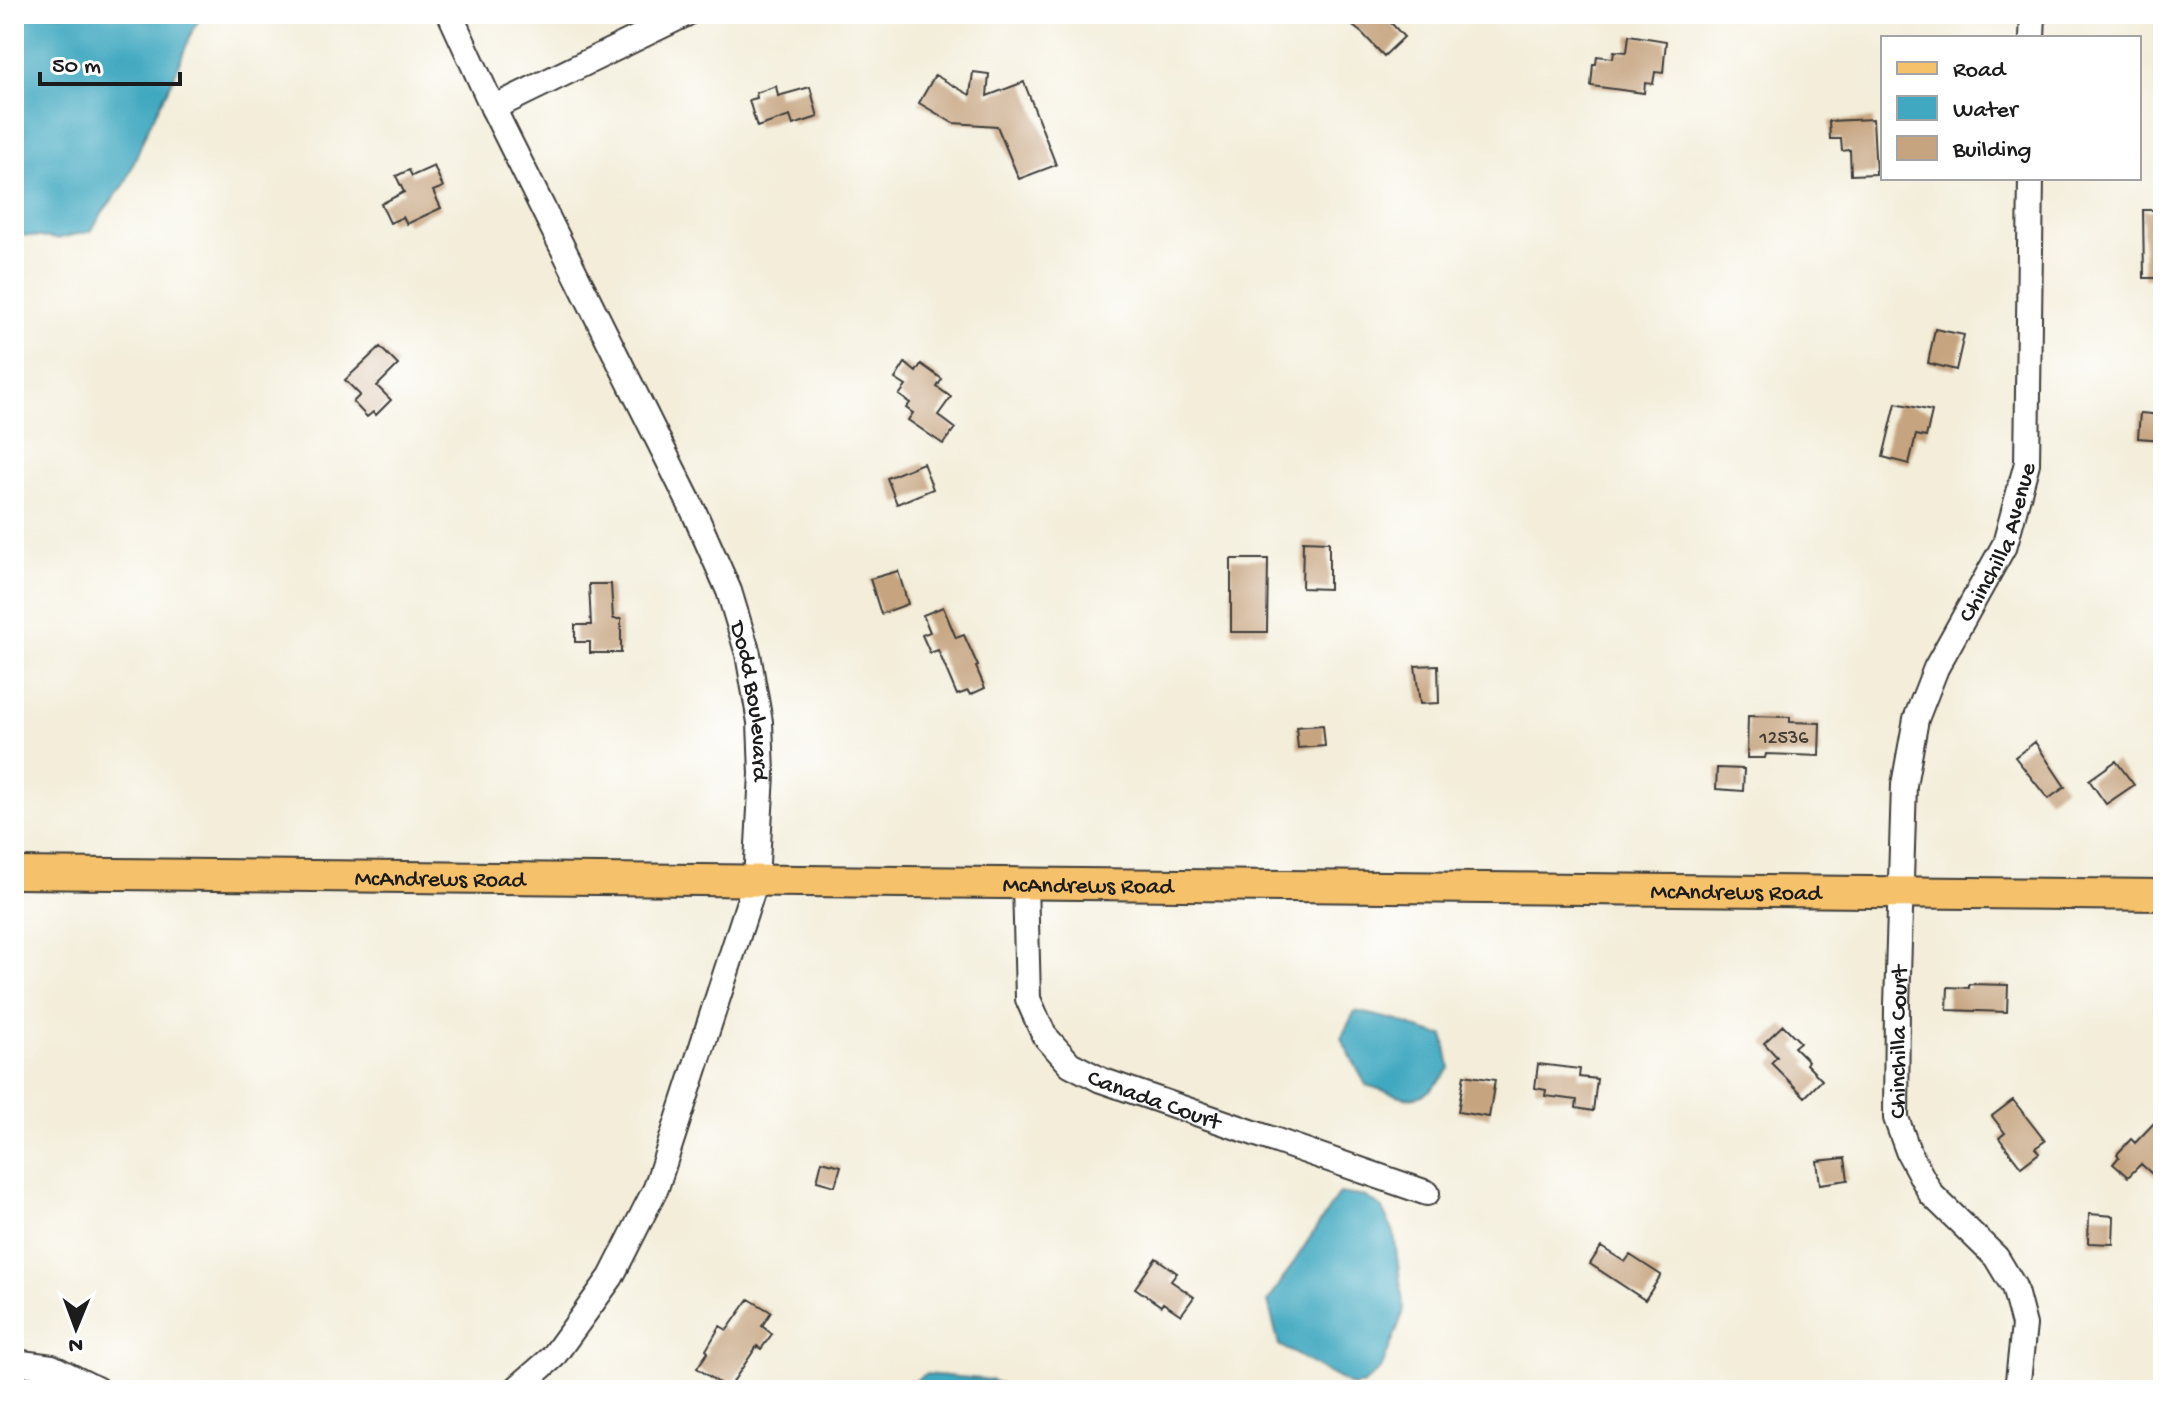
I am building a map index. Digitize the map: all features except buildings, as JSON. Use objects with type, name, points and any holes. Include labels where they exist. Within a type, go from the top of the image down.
[{"type":"main road","name":"McAndrews Road","points":[[14,873],[2163,895]]},
{"type":"street","name":"Dodd Boulevard","points":[[450,14],[493,108],[694,512],[729,591],[748,654],[760,722],[761,831],[756,880],[656,1188],[611,1277],[553,1357],[515,1390]]},
{"type":"street","points":[[493,108],[686,14]]},
{"type":"street","points":[[2032,36],[2033,14]]},
{"type":"street","name":"Chinchilla Avenue","points":[[1903,891],[1904,785],[1916,719],[1936,668],[2005,544],[2027,463],[2031,180]]},
{"type":"street","name":"Canada Court","points":[[1025,883],[1028,999],[1044,1035],[1070,1064],[1101,1080],[1427,1193]]},
{"type":"street","name":"Chinchilla Court","points":[[1903,891],[1897,1005],[1896,1118],[1908,1151],[1931,1194],[1996,1257],[2014,1287],[2024,1325],[2017,1390]]},
{"type":"street","points":[[14,1362],[52,1367],[98,1390]]},
{"type":"water","points":[[14,14],[203,14],[193,29],[125,184],[91,231],[57,239],[14,234]]},
{"type":"water","points":[[1355,1011],[1444,1036],[1450,1068],[1430,1090],[1413,1098],[1366,1085],[1341,1038]]},
{"type":"water","points":[[1339,1193],[1366,1197],[1381,1207],[1394,1233],[1404,1311],[1382,1367],[1364,1384],[1352,1386],[1279,1345],[1268,1302]]},
{"type":"water","points":[[926,1374],[991,1380],[1015,1390],[900,1390]]}]
